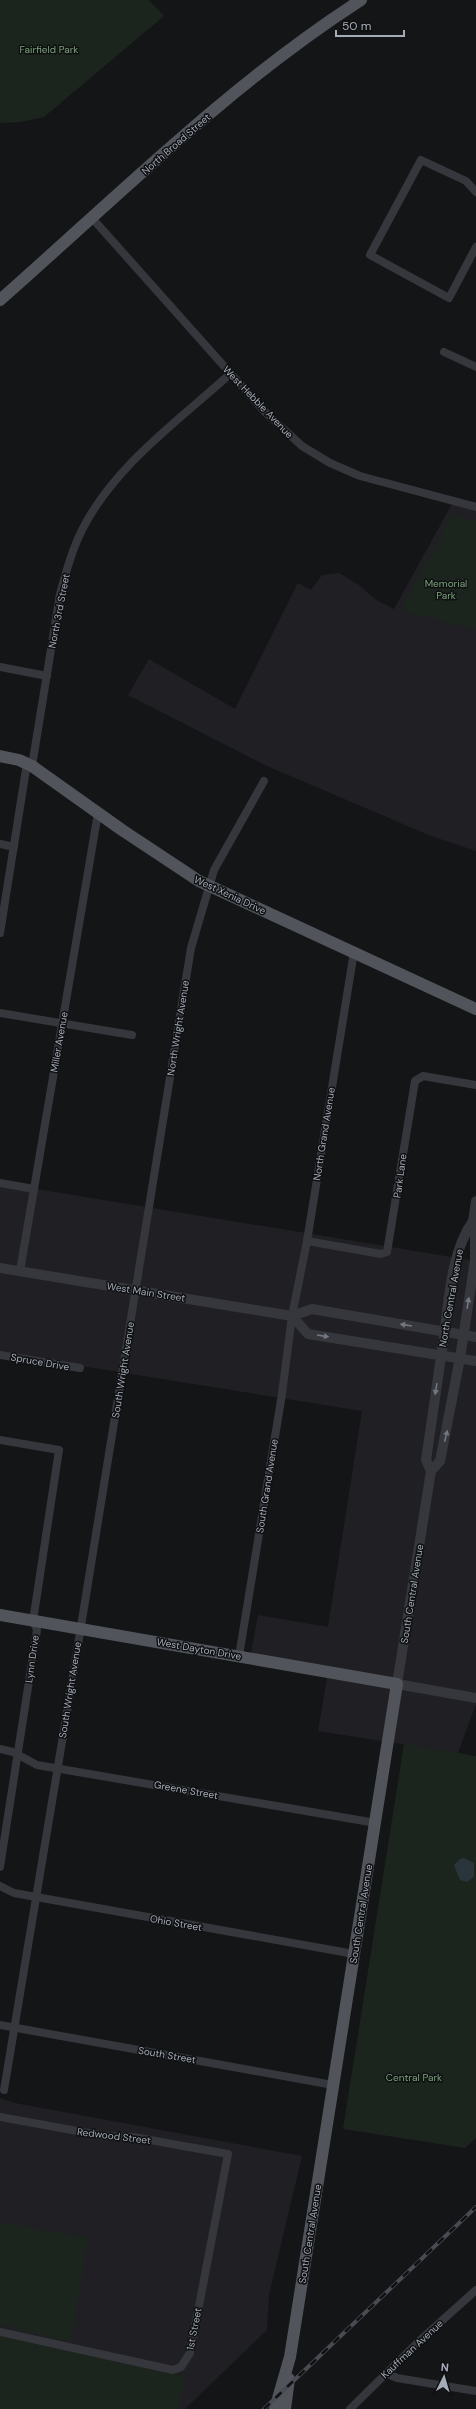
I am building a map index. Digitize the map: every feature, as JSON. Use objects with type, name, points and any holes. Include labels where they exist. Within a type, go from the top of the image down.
[{"type":"main road","name":"North Broad Street","points":[[0,300],[249,80],[298,43],[361,0]]},
{"type":"main road","name":"West Xenia Drive","points":[[0,756],[30,765],[193,878],[476,1009]]},
{"type":"main road","name":"West Dayton Drive","points":[[0,1615],[397,1684]]},
{"type":"main road","name":"South Central Avenue","points":[[285,2409],[289,2386],[290,2357],[376,1824],[397,1684]]},
{"type":"main road","name":"South Central Avenue","points":[[275,2409],[290,2357]]},
{"type":"street","points":[[476,192],[466,181],[421,160],[370,255],[449,298],[476,247]]},
{"type":"street","name":"West Hebble Avenue","points":[[92,218],[230,374],[283,431],[302,446],[330,463],[375,481],[476,507]]},
{"type":"street","points":[[444,352],[476,367]]},
{"type":"street","name":"North 3rd Street","points":[[0,933],[14,847],[47,676],[60,594],[82,530],[98,504],[133,461],[230,374]]},
{"type":"street","points":[[0,667],[47,676]]},
{"type":"street","name":"North Wright Avenue","points":[[136,1290],[191,948],[198,916],[214,870],[264,781]]},
{"type":"street","name":"Miller Avenue","points":[[20,1271],[98,813]]},
{"type":"street","points":[[0,844],[14,847]]},
{"type":"street","name":"North Grand Avenue","points":[[292,1316],[307,1241],[354,952]]},
{"type":"street","points":[[0,1013],[132,1035]]},
{"type":"street","name":"Park Lane","points":[[307,1241],[381,1254],[387,1252],[415,1081],[423,1076],[476,1085]]},
{"type":"street","points":[[0,1183],[34,1189]]},
{"type":"street","name":"North Central Avenue","points":[[460,1358],[475,1260],[475,1234],[473,1221],[476,1201]]},
{"type":"street","name":"North Central Avenue","points":[[441,1355],[457,1256],[465,1233],[473,1221]]},
{"type":"street","name":"West Main Street","points":[[0,1268],[292,1316],[312,1309],[476,1337]]},
{"type":"street","name":"South Wright Avenue","points":[[4,2090],[56,1767],[136,1290]]},
{"type":"street","points":[[292,1316],[308,1334],[476,1361]]},
{"type":"street","name":"South Grand Avenue","points":[[239,1656],[281,1402],[292,1316]]},
{"type":"street","name":"Spruce Drive","points":[[0,1355],[80,1368]]},
{"type":"street","name":"South Central Avenue","points":[[431,1471],[426,1460],[441,1355]]},
{"type":"street","name":"South Central Avenue","points":[[397,1684],[431,1471],[440,1461],[460,1358]]},
{"type":"street","name":"Lynn Drive","points":[[0,1440],[59,1450],[33,1621],[37,1630],[0,1867]]},
{"type":"street","points":[[397,1684],[476,1698]]},
{"type":"street","name":"Greene Street","points":[[0,1749],[18,1754],[37,1765],[56,1767],[376,1824]]},
{"type":"street","name":"Ohio Street","points":[[0,1886],[14,1893],[354,1954]]},
{"type":"street","name":"South Street","points":[[0,2025],[333,2085]]},
{"type":"street","name":"Redwood Street","points":[[0,2117],[106,2136],[133,2137],[228,2154]]},
{"type":"street","name":"1st Street","points":[[0,2332],[173,2370],[181,2367],[190,2352],[228,2154]]},
{"type":"street","name":"Kauffman Avenue","points":[[350,2409],[386,2372],[476,2290]]},
{"type":"street","points":[[386,2372],[397,2378],[476,2391]]},
{"type":"shaded area","points":[[453,502],[476,507],[476,851],[431,836],[267,766],[128,695],[149,659],[235,709],[298,583],[311,590],[322,575],[339,573],[359,585],[376,600],[394,609]]},
{"type":"shaded area","points":[[0,1183],[476,1261],[476,1704],[458,1753],[318,1731],[327,1678],[249,1663],[258,1615],[328,1627],[362,1411],[0,1353]]},
{"type":"shaded area","points":[[464,1858],[474,1863],[474,1877],[467,1882],[460,1880],[454,1865],[460,1859]]},
{"type":"shaded area","points":[[0,2098],[15,2103],[302,2156],[269,2295],[267,2330],[185,2409],[0,2409]]},
{"type":"green space","name":"Fairfield Park","points":[[0,0],[149,0],[164,16],[44,117],[21,122],[0,123]]},
{"type":"green space","name":"Memorial Park","points":[[452,515],[476,521],[476,630],[401,610]]},
{"type":"green space","name":"Central Park","points":[[404,1744],[476,1756],[476,2138],[465,2148],[343,2129]]},
{"type":"green space","points":[[0,2222],[88,2238],[71,2342],[0,2325]]},
{"type":"green space","points":[[0,2336],[186,2376],[178,2409],[0,2409]]},
{"type":"railway","points":[[264,2409],[476,2207]]}]
